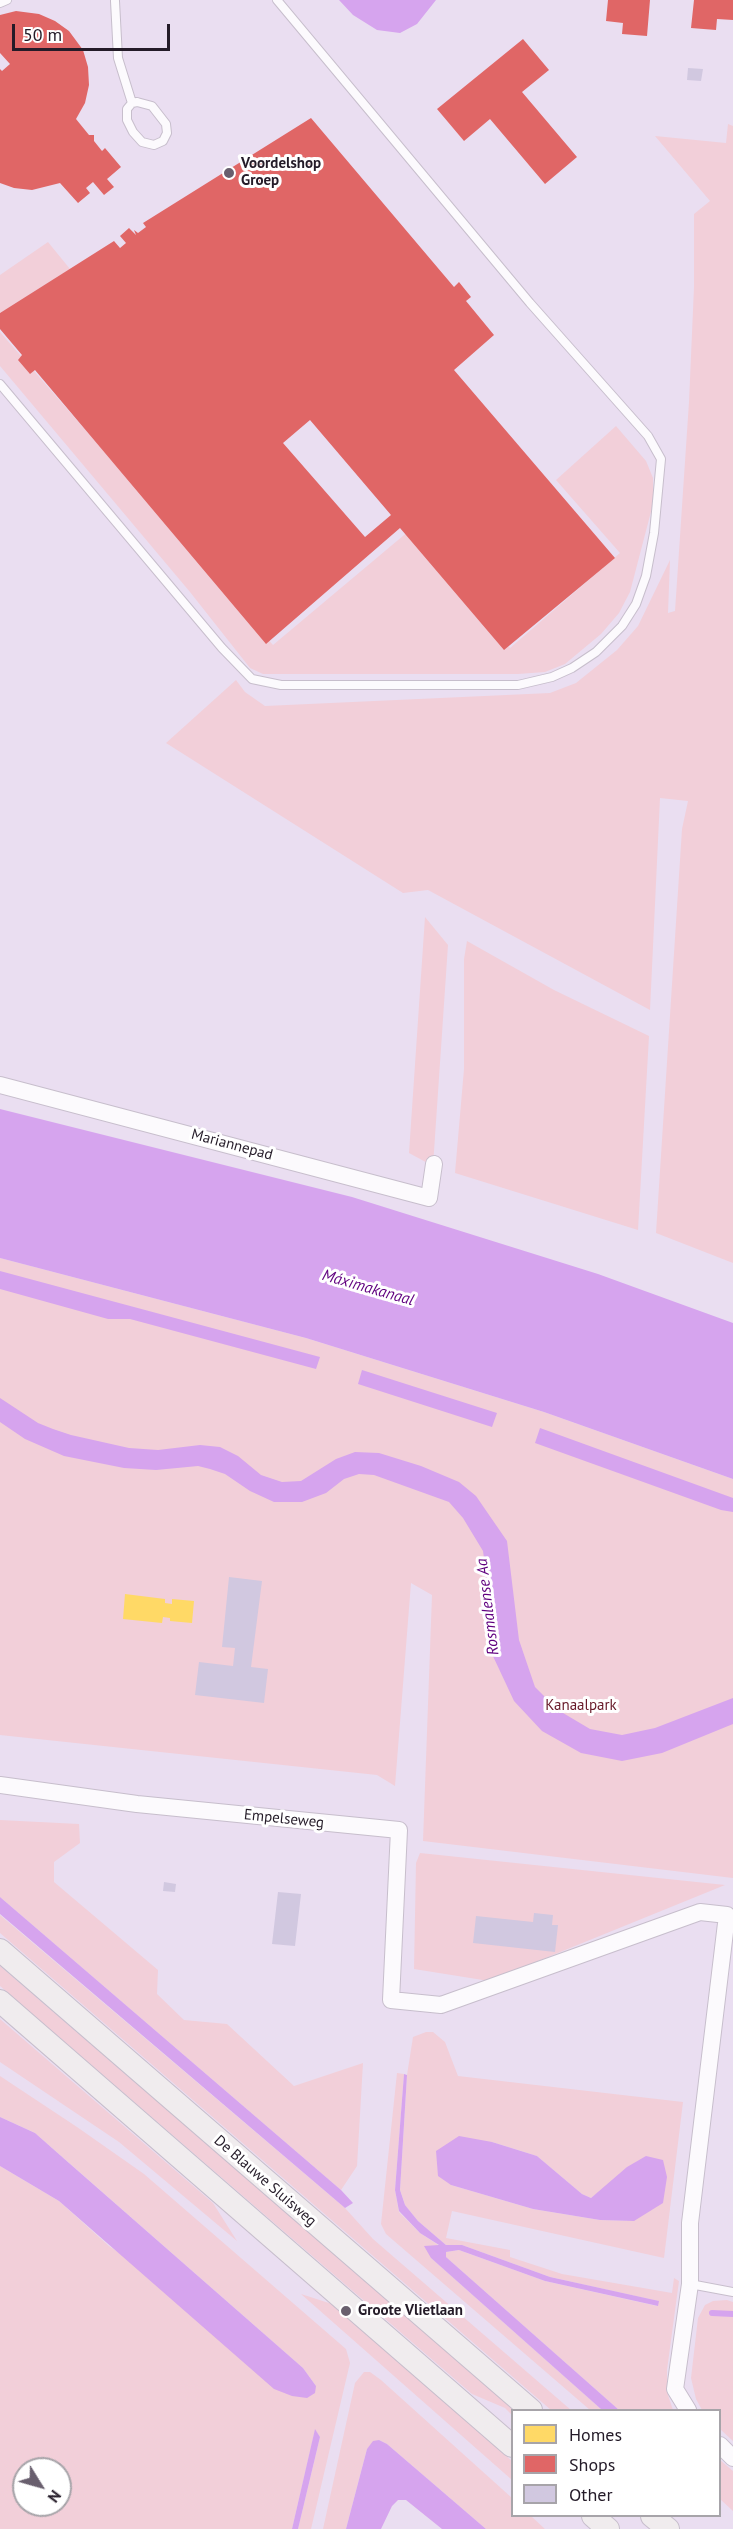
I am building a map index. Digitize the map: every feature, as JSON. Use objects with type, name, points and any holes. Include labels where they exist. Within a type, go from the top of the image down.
[{"type":"main road","name":"De Blauwe Sluisweg","points":[[0,1950],[530,2409]]},
{"type":"main road","points":[[0,2001],[511,2444]]},
{"type":"main road","points":[[594,2517],[608,2529]]},
{"type":"main road","points":[[653,2517],[668,2529]]},
{"type":"street","name":"Mariannepad","points":[[0,1085],[429,1198],[434,1164]]},
{"type":"street","name":"Empelseweg","points":[[0,1785],[137,1804],[399,1830],[391,2000],[441,2005],[700,1912],[730,1916]]},
{"type":"street","points":[[687,2409],[675,2389],[690,2284],[690,2223],[730,1916]]},
{"type":"street","points":[[721,2446],[733,2458]]},
{"type":"lane","points":[[0,3],[8,0]]},
{"type":"lane","points":[[114,0],[118,58],[132,103]]},
{"type":"lane","points":[[0,384],[222,648],[252,679],[281,685],[518,685],[552,677],[572,668],[596,652],[622,626],[636,604],[646,576],[654,532],[661,459],[648,435],[530,303],[277,0]]},
{"type":"lane","points":[[132,103],[152,106],[160,114],[166,124],[167,133],[163,141],[154,145],[142,142],[132,132],[127,120],[127,109],[132,103]]},
{"type":"lane","points":[[690,2284],[733,2292]]},
{"type":"green space","points":[[728,124],[733,126],[733,1263],[656,1233],[682,829],[688,801],[660,798],[650,1010],[428,890],[403,893],[166,743],[236,680],[245,692],[265,706],[550,693],[576,683],[617,650],[638,626],[670,560],[668,613],[675,611],[689,402],[694,287],[694,214],[710,201],[655,136],[726,143]]},
{"type":"green space","points":[[48,242],[70,269],[0,313],[0,275]]},
{"type":"green space","points":[[0,332],[273,645],[410,530],[510,648],[620,553],[556,480],[616,426],[646,461],[653,478],[653,504],[630,592],[619,613],[601,634],[565,664],[545,672],[518,674],[263,674],[250,668],[190,592],[0,366]]},
{"type":"green space","points":[[425,917],[448,945],[433,1166],[409,1153]]},
{"type":"green space","points":[[467,941],[554,990],[649,1036],[638,1230],[455,1173],[464,1069],[464,959]]},
{"type":"green space","name":"Kanaalpark","points":[[0,1258],[306,1338],[544,1412],[733,1479],[733,1878],[423,1841],[432,1595],[411,1583],[395,1786],[377,1775],[0,1735]]},
{"type":"green space","points":[[0,1820],[79,1824],[80,1843],[54,1862],[54,1882],[158,1970],[157,1994],[184,2020],[227,2024],[294,2086],[363,2063],[357,2166],[341,2190],[0,1897]]},
{"type":"green space","points":[[420,1853],[725,1885],[489,1981],[414,1969],[416,1863]]},
{"type":"green space","points":[[0,1915],[345,2208],[373,2239],[570,2409],[550,2409],[0,1933]]},
{"type":"green space","points":[[0,1966],[514,2409],[511,2409],[511,2414],[505,2408],[472,2394],[0,1986]]},
{"type":"green space","points":[[0,2019],[213,2203],[237,2241],[119,2142],[0,2062]]},
{"type":"green space","points":[[433,2032],[445,2042],[458,2076],[683,2102],[664,2258],[452,2211],[446,2238],[510,2250],[510,2257],[562,2274],[672,2293],[674,2278],[679,2281],[667,2370],[667,2392],[673,2409],[618,2409],[446,2257],[446,2252],[459,2250],[545,2281],[657,2306],[658,2301],[550,2277],[462,2245],[446,2245],[418,2221],[405,2205],[400,2190],[407,2075],[413,2037]],"holes":[[[492,2142],[537,2156],[582,2194],[591,2198],[610,2184],[634,2221],[600,2220],[533,2209],[451,2185]]]},
{"type":"green space","points":[[397,2073],[404,2074],[395,2190],[399,2212],[420,2233],[440,2246],[431,2258],[601,2409],[589,2409],[386,2234],[381,2224]]},
{"type":"green space","points":[[0,2076],[144,2174],[346,2349],[350,2363],[311,2529],[298,2529],[320,2437],[315,2430],[292,2529],[0,2529],[0,2166],[59,2201],[109,2246],[316,2386],[303,2368],[35,2133],[0,2117]]},
{"type":"green space","points":[[301,2294],[332,2304],[511,2460],[511,2479]]},
{"type":"green space","points":[[713,2301],[733,2302],[733,2441],[721,2430],[721,2409],[701,2409],[696,2399],[691,2378],[698,2318],[705,2305]]},
{"type":"green space","points":[[364,2372],[370,2372],[381,2380],[511,2497],[511,2517],[532,2517],[545,2529],[486,2529],[387,2444],[379,2440],[367,2449],[346,2529],[323,2529],[355,2383]]},
{"type":"green space","points":[[721,2461],[733,2471],[733,2511],[721,2500]]},
{"type":"water","points":[[339,0],[436,0],[417,24],[400,33],[377,30],[353,15]]},
{"type":"water","name":"Máximakanaal","points":[[0,1109],[352,1197],[598,1274],[733,1323],[733,1479],[544,1412],[306,1338],[0,1258]]},
{"type":"water","points":[[0,1271],[320,1357],[316,1369],[130,1319],[108,1319],[0,1289]]},
{"type":"water","points":[[362,1370],[497,1413],[492,1427],[358,1384]]},
{"type":"water","points":[[0,1398],[38,1423],[53,1429],[129,1448],[158,1450],[200,1445],[220,1447],[238,1456],[261,1475],[282,1482],[301,1481],[336,1459],[355,1452],[379,1453],[421,1466],[459,1482],[476,1496],[507,1541],[519,1640],[535,1687],[558,1710],[590,1729],[622,1735],[655,1728],[733,1698],[733,1724],[662,1753],[622,1761],[581,1753],[542,1731],[514,1701],[492,1654],[483,1551],[463,1518],[449,1502],[374,1475],[359,1474],[344,1479],[326,1493],[302,1502],[274,1502],[250,1491],[225,1474],[198,1466],[156,1470],[124,1468],[64,1456],[25,1439],[0,1422]]},
{"type":"water","points":[[540,1428],[733,1498],[733,1512],[721,1510],[535,1443]]},
{"type":"water","points":[[0,1897],[341,2190],[353,2203],[345,2208],[0,1914]]},
{"type":"water","points":[[404,2074],[407,2075],[400,2190],[405,2205],[418,2221],[446,2245],[462,2245],[550,2277],[659,2301],[658,2306],[545,2281],[459,2250],[446,2252],[446,2257],[618,2409],[601,2409],[431,2258],[424,2246],[439,2245],[420,2233],[399,2211],[395,2190]]},
{"type":"water","points":[[0,2117],[35,2133],[303,2368],[316,2386],[315,2393],[307,2398],[292,2396],[274,2389],[59,2201],[0,2166]]},
{"type":"water","points":[[459,2136],[492,2142],[537,2156],[582,2194],[591,2198],[627,2167],[646,2156],[663,2160],[667,2177],[663,2203],[634,2221],[600,2220],[533,2209],[451,2185],[438,2176],[436,2151]]},
{"type":"water","points":[[315,2429],[320,2437],[298,2529],[292,2529]]},
{"type":"water","points":[[379,2440],[387,2444],[486,2529],[442,2529],[406,2500],[398,2500],[392,2506],[381,2529],[346,2529],[367,2449],[373,2441]]},
{"type":"building: Homes","points":[[125,1594],[165,1599],[165,1603],[172,1604],[172,1599],[194,1601],[192,1623],[170,1621],[170,1618],[163,1617],[162,1623],[123,1619]]},
{"type":"building: Shops","points":[[608,0],[650,0],[647,36],[622,34],[623,23],[606,21]]},
{"type":"building: Shops","points":[[694,0],[733,0],[733,20],[717,19],[716,30],[691,28]]},
{"type":"building: Shops","points":[[16,11],[39,14],[55,21],[69,31],[83,50],[88,67],[89,85],[85,103],[76,119],[89,135],[94,135],[94,141],[102,151],[105,148],[121,167],[107,179],[114,187],[104,195],[93,182],[86,188],[90,193],[78,203],[60,183],[32,190],[14,188],[0,183],[0,69],[2,71],[10,64],[0,53],[0,15]]},
{"type":"building: Shops","points":[[523,39],[549,70],[522,92],[577,157],[545,184],[490,119],[464,141],[437,109]]},
{"type":"building: Shops","points":[[311,118],[454,287],[459,282],[471,297],[466,301],[494,335],[454,370],[615,558],[504,650],[400,528],[266,644],[35,370],[30,374],[18,360],[22,355],[0,329],[0,313],[114,241],[120,248],[126,243],[120,236],[129,228],[136,235],[134,230],[138,233],[146,227],[143,223]],"holes":[[[310,420],[391,515],[365,537],[283,443]]]},
{"type":"building: Other","points":[[688,68],[703,69],[701,81],[687,80]]},
{"type":"building: Other","points":[[229,1577],[262,1581],[251,1667],[268,1669],[264,1703],[195,1695],[199,1662],[233,1666],[235,1648],[222,1647]]},
{"type":"building: Other","points":[[164,1882],[176,1884],[175,1892],[163,1891]]},
{"type":"building: Other","points":[[278,1892],[301,1894],[295,1946],[272,1944]]},
{"type":"building: Other","points":[[534,1913],[553,1915],[552,1925],[558,1925],[555,1952],[473,1943],[476,1916],[533,1922]]},
{"type":"waterway","points":[[712,2313],[733,2314]]},
{"type":"place","name":"Voordelshop Groep","points":[[229,173]]},
{"type":"place","name":"Groote Vlietlaan","points":[[346,2311]]},
{"type":"water label","name":"Rosmalense Aa","points":[[488,1607]]}]
